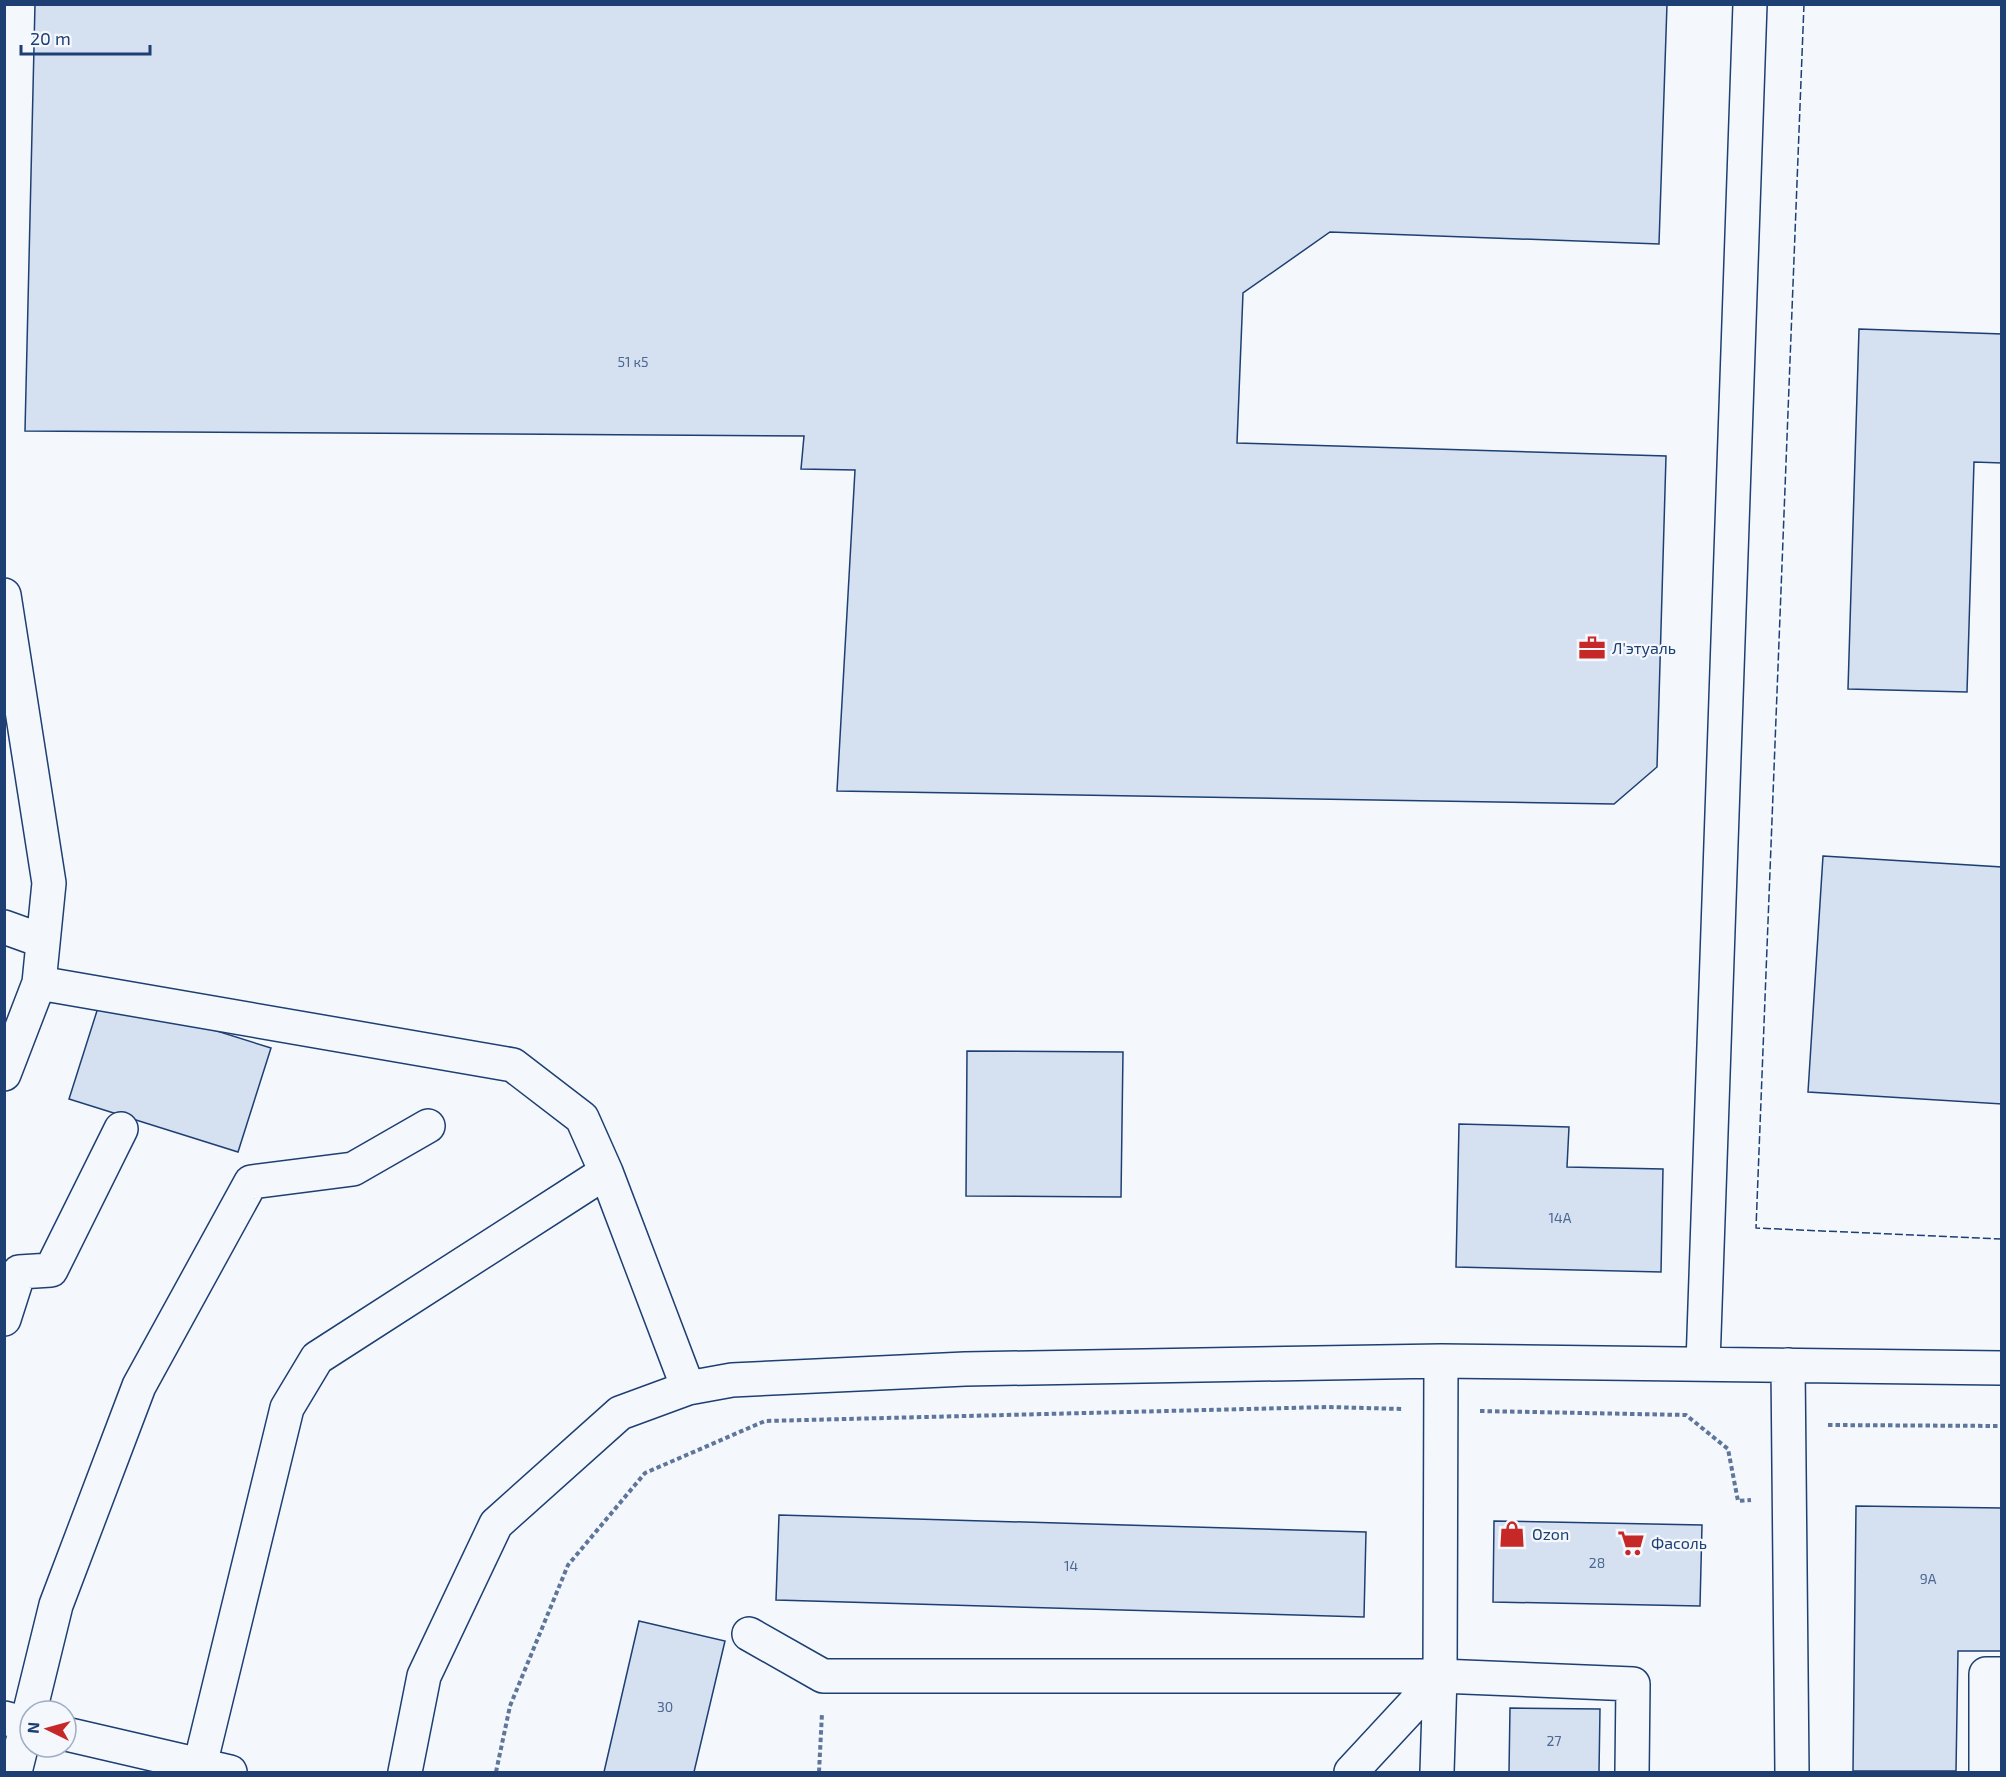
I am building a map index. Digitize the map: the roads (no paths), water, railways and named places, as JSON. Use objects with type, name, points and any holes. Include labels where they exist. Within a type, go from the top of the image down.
[{"type":"street","points":[[1703,1364],[1749,4]]},
{"type":"street","points":[[4,595],[49,884],[39,983],[4,1074]]},
{"type":"street","points":[[4,927],[43,941]]},
{"type":"street","points":[[39,983],[513,1065],[582,1118],[606,1172],[688,1389]]},
{"type":"street","points":[[29,1699],[56,1605],[139,1386],[251,1182],[353,1169],[428,1126]]},
{"type":"street","points":[[4,1319],[19,1272],[51,1270],[121,1129]]},
{"type":"street","points":[[78,1737],[209,1770],[287,1408],[317,1358],[606,1172]]},
{"type":"street","points":[[1437,1773],[1440,1676],[1441,1361]]},
{"type":"street","points":[[405,1773],[424,1676],[496,1524],[620,1413],[688,1389],[732,1380],[965,1369],[1441,1361],[2001,1368]]},
{"type":"street","points":[[1788,1365],[1792,1773]]},
{"type":"street","points":[[749,1634],[823,1676],[1440,1676],[1633,1684],[1632,1773]]},
{"type":"street","points":[[1986,1773],[1986,1674],[2001,1674]]},
{"type":"street","points":[[1351,1773],[1440,1676]]},
{"type":"street","points":[[15,1773],[18,1755]]},
{"type":"place","name":"Л'этуаль","points":[[1592,648]]},
{"type":"place","name":"Ozon","points":[[1512,1534]]},
{"type":"place","name":"Фасоль","points":[[1631,1543]]}]
